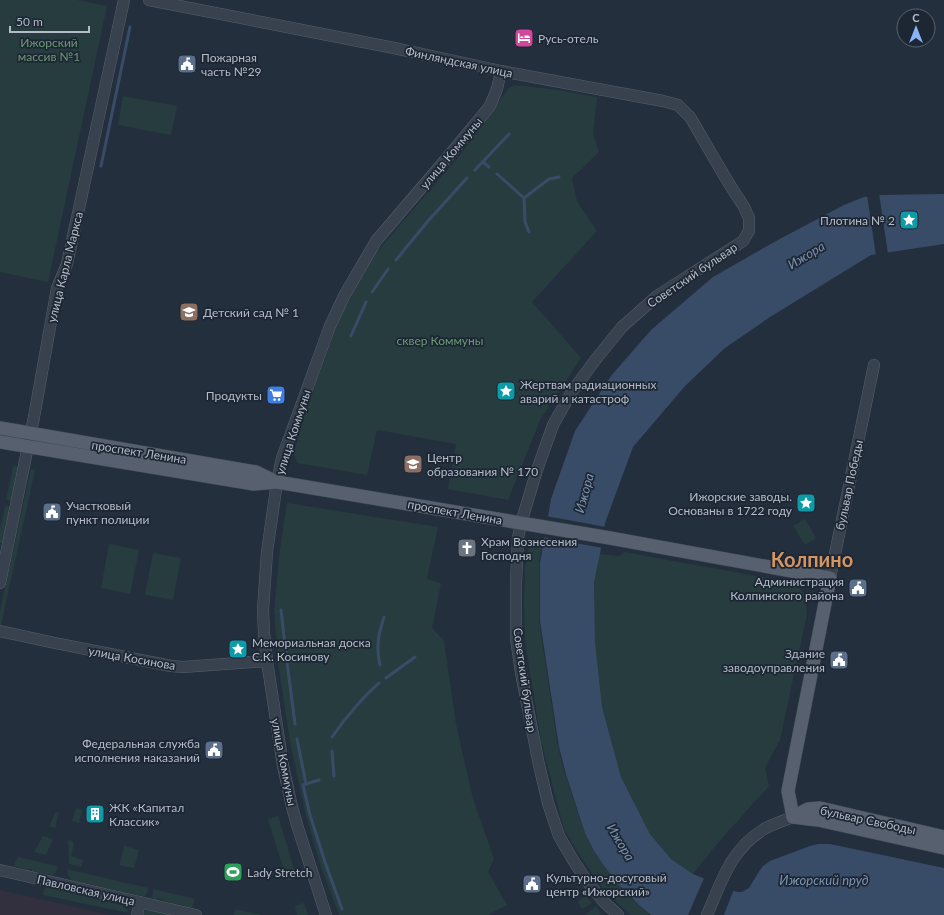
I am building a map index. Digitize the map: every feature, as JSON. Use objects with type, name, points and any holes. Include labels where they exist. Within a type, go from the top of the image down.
[{"type":"main road","name":"проспект Ленина","points":[[0,428],[256,472],[277,482]]},
{"type":"main road","name":"проспект Ленина","points":[[0,442],[254,484],[277,482],[610,538],[830,578]]},
{"type":"main road","name":"бульвар Победы","points":[[793,817],[788,791],[830,578]]},
{"type":"main road","name":"бульвар Свободы","points":[[793,817],[808,809],[820,808],[944,837]]},
{"type":"main road","name":"бульвар Свободы","points":[[793,817],[818,820],[944,848]]},
{"type":"street","name":"улица Карла Маркса","points":[[0,583],[31,434],[57,288],[67,264],[124,0]]},
{"type":"street","name":"Финляндская улица","points":[[149,0],[389,47],[501,71],[663,100],[678,105],[690,117],[728,182]]},
{"type":"street","name":"улица Коммуны","points":[[326,915],[292,807],[283,766],[266,661],[263,610],[267,552],[277,482],[282,458],[330,326],[344,296],[376,241],[490,106],[497,88],[501,71]]},
{"type":"street","name":"Советский бульвар","points":[[618,915],[586,880],[573,860],[559,836],[548,803],[539,766],[516,639],[518,538],[536,470],[553,425],[571,393],[596,359],[622,327],[658,296],[743,241],[749,231],[749,218],[744,207],[728,182]]},
{"type":"street","name":"бульвар Победы","points":[[830,578],[874,365]]},
{"type":"street","name":"улица Косинова","points":[[0,631],[171,666],[183,667],[266,661]]},
{"type":"street","name":"бульвар Свободы","points":[[707,915],[736,853],[753,837],[765,829],[793,817]]},
{"type":"street","name":"Павловская улица","points":[[0,870],[196,915]]},
{"type":"street","points":[[137,915],[140,902]]},
{"type":"shaded area","points":[[0,890],[110,915],[0,915]]},
{"type":"green space","name":"Ижорский массив №1","points":[[0,0],[77,0],[107,6],[48,282],[0,272]]},
{"type":"green space","name":"сквер Коммуны","points":[[515,85],[558,90],[597,97],[593,134],[599,152],[572,178],[577,201],[597,231],[532,302],[581,358],[540,420],[508,500],[448,489],[456,444],[377,430],[367,475],[297,463],[294,453],[305,414],[339,319],[353,291],[375,254],[461,154],[508,89]]},
{"type":"green space","points":[[123,96],[177,106],[171,135],[118,125]]},
{"type":"green space","points":[[13,466],[19,467],[12,501],[6,500]]},
{"type":"green space","points":[[31,469],[35,470],[0,625],[0,611]]},
{"type":"green space","points":[[287,503],[438,527],[427,579],[441,583],[432,628],[444,641],[456,724],[473,799],[494,859],[488,872],[507,905],[488,915],[339,915],[320,864],[306,816],[290,742],[278,662],[274,610],[280,549]]},
{"type":"green space","points":[[5,506],[11,507],[3,543],[0,543],[0,528]]},
{"type":"green space","points":[[805,519],[816,538],[805,545],[793,526]]},
{"type":"green space","points":[[536,537],[543,539],[539,562],[539,621],[558,747],[563,767],[580,820],[596,855],[619,885],[650,915],[631,915],[605,892],[564,829],[541,740],[525,641],[525,567],[530,542]]},
{"type":"green space","points":[[109,544],[139,550],[130,594],[101,588]]},
{"type":"green space","points":[[624,552],[795,583],[805,595],[807,614],[780,740],[765,768],[769,786],[716,845],[693,874],[671,859],[650,834],[621,777],[602,707],[595,641],[594,581],[600,554],[620,556]]},
{"type":"green space","points":[[153,553],[181,558],[173,600],[145,595]]},
{"type":"green space","points":[[76,808],[82,810],[79,823],[72,821]]},
{"type":"green space","points":[[56,812],[59,813],[55,828],[49,826]]},
{"type":"green space","points":[[278,816],[297,878],[287,881],[268,819]]},
{"type":"green space","points":[[43,836],[53,839],[46,855],[34,852]]},
{"type":"green space","points":[[68,840],[73,841],[74,844],[71,856],[83,860],[81,867],[69,863]]},
{"type":"green space","points":[[124,846],[139,850],[134,868],[119,865]]},
{"type":"green space","points":[[18,857],[57,866],[56,871],[53,875],[14,866]]},
{"type":"green space","points":[[67,869],[148,888],[147,893],[145,896],[141,896],[71,880]]},
{"type":"green space","points":[[45,887],[121,905],[127,909],[129,913],[43,895]]},
{"type":"green space","points":[[153,889],[195,899],[192,908],[158,898],[157,900],[154,899],[152,897]]},
{"type":"green space","points":[[586,896],[592,903],[582,909],[578,901]]},
{"type":"green space","points":[[304,903],[308,915],[297,915],[295,906]]},
{"type":"green space","points":[[596,906],[601,913],[599,915],[585,915]]},
{"type":"green space","points":[[235,909],[262,915],[234,915]]},
{"type":"green space","points":[[150,910],[171,915],[142,915],[146,911]]},
{"type":"water","points":[[944,194],[944,244],[871,255],[770,317],[725,348],[685,386],[633,447],[605,523],[594,582],[595,641],[602,707],[621,777],[650,834],[671,859],[693,874],[734,891],[742,892],[749,888],[763,866],[770,861],[810,846],[830,844],[944,868],[944,915],[651,915],[618,884],[594,851],[585,833],[559,747],[540,621],[540,563],[551,499],[575,431],[611,376],[651,330],[713,277],[776,241],[844,205],[864,197],[880,195]]},
{"type":"pier","points":[[879,193],[888,254],[876,256],[867,195]]},
{"type":"pier","points":[[546,516],[606,527],[603,548],[542,537]]},
{"type":"pier","points":[[705,876],[734,889],[724,915],[688,915]]},
{"type":"waterway","points":[[101,166],[130,27]]},
{"type":"waterway","points":[[475,170],[509,134]]},
{"type":"waterway","points":[[483,162],[489,167]]},
{"type":"waterway","points":[[497,174],[524,198],[525,222],[529,232]]},
{"type":"waterway","points":[[524,198],[549,179],[559,177]]},
{"type":"waterway","points":[[396,260],[428,221],[467,178]]},
{"type":"waterway","points":[[372,292],[388,269]]},
{"type":"waterway","points":[[351,336],[366,302]]},
{"type":"waterway","points":[[281,610],[286,654]]},
{"type":"waterway","points":[[380,665],[378,641],[384,617]]},
{"type":"waterway","points":[[386,678],[415,657]]},
{"type":"waterway","points":[[287,662],[295,724]]},
{"type":"waterway","points":[[332,737],[354,708],[379,683]]},
{"type":"waterway","points":[[297,739],[306,784]]},
{"type":"waterway","points":[[332,751],[334,776]]},
{"type":"waterway","points":[[319,780],[303,785],[310,815],[342,909]]},
{"type":"place","name":"Русь-отель","points":[[524,38]]},
{"type":"place","name":"Пожарная часть №29","points":[[187,64]]},
{"type":"place","name":"Плотина № 2","points":[[909,220]]},
{"type":"place","name":"Детский сад № 1","points":[[189,312]]},
{"type":"place","name":"Жертвам радиационных аварий и катастроф","points":[[506,391]]},
{"type":"place","name":"Продукты","points":[[276,395]]},
{"type":"place","name":"Центр образования № 170","points":[[413,464]]},
{"type":"place","name":"Ижорские заводы. Основаны в 1722 году","points":[[806,503]]},
{"type":"place","name":"Участковый пункт полиции","points":[[52,512]]},
{"type":"place","name":"Храм Вознесения Господня","points":[[467,548]]},
{"type":"place","name":"Администрация Колпинского района","points":[[858,588]]},
{"type":"place","name":"Мемориальная доска С.К. Косинову","points":[[238,649]]},
{"type":"place","name":"Здание заводоуправления","points":[[839,660]]},
{"type":"place","name":"Федеральная служба исполнения наказаний","points":[[214,750]]},
{"type":"place","name":"ЖК «Капитал Классик»","points":[[95,814]]},
{"type":"place","name":"Lady Stretch","points":[[233,872]]},
{"type":"place","name":"Культурно-досуговый центр «Ижорский»","points":[[532,884]]},
{"type":"district","name":"Колпино","points":[[812,559]]},
{"type":"water label","name":"Ижора","points":[[806,255]]},
{"type":"water label","name":"Ижора","points":[[584,493]]},
{"type":"water label","name":"Ижора","points":[[621,842]]},
{"type":"water label","name":"Ижорский пруд","points":[[824,880]]}]
